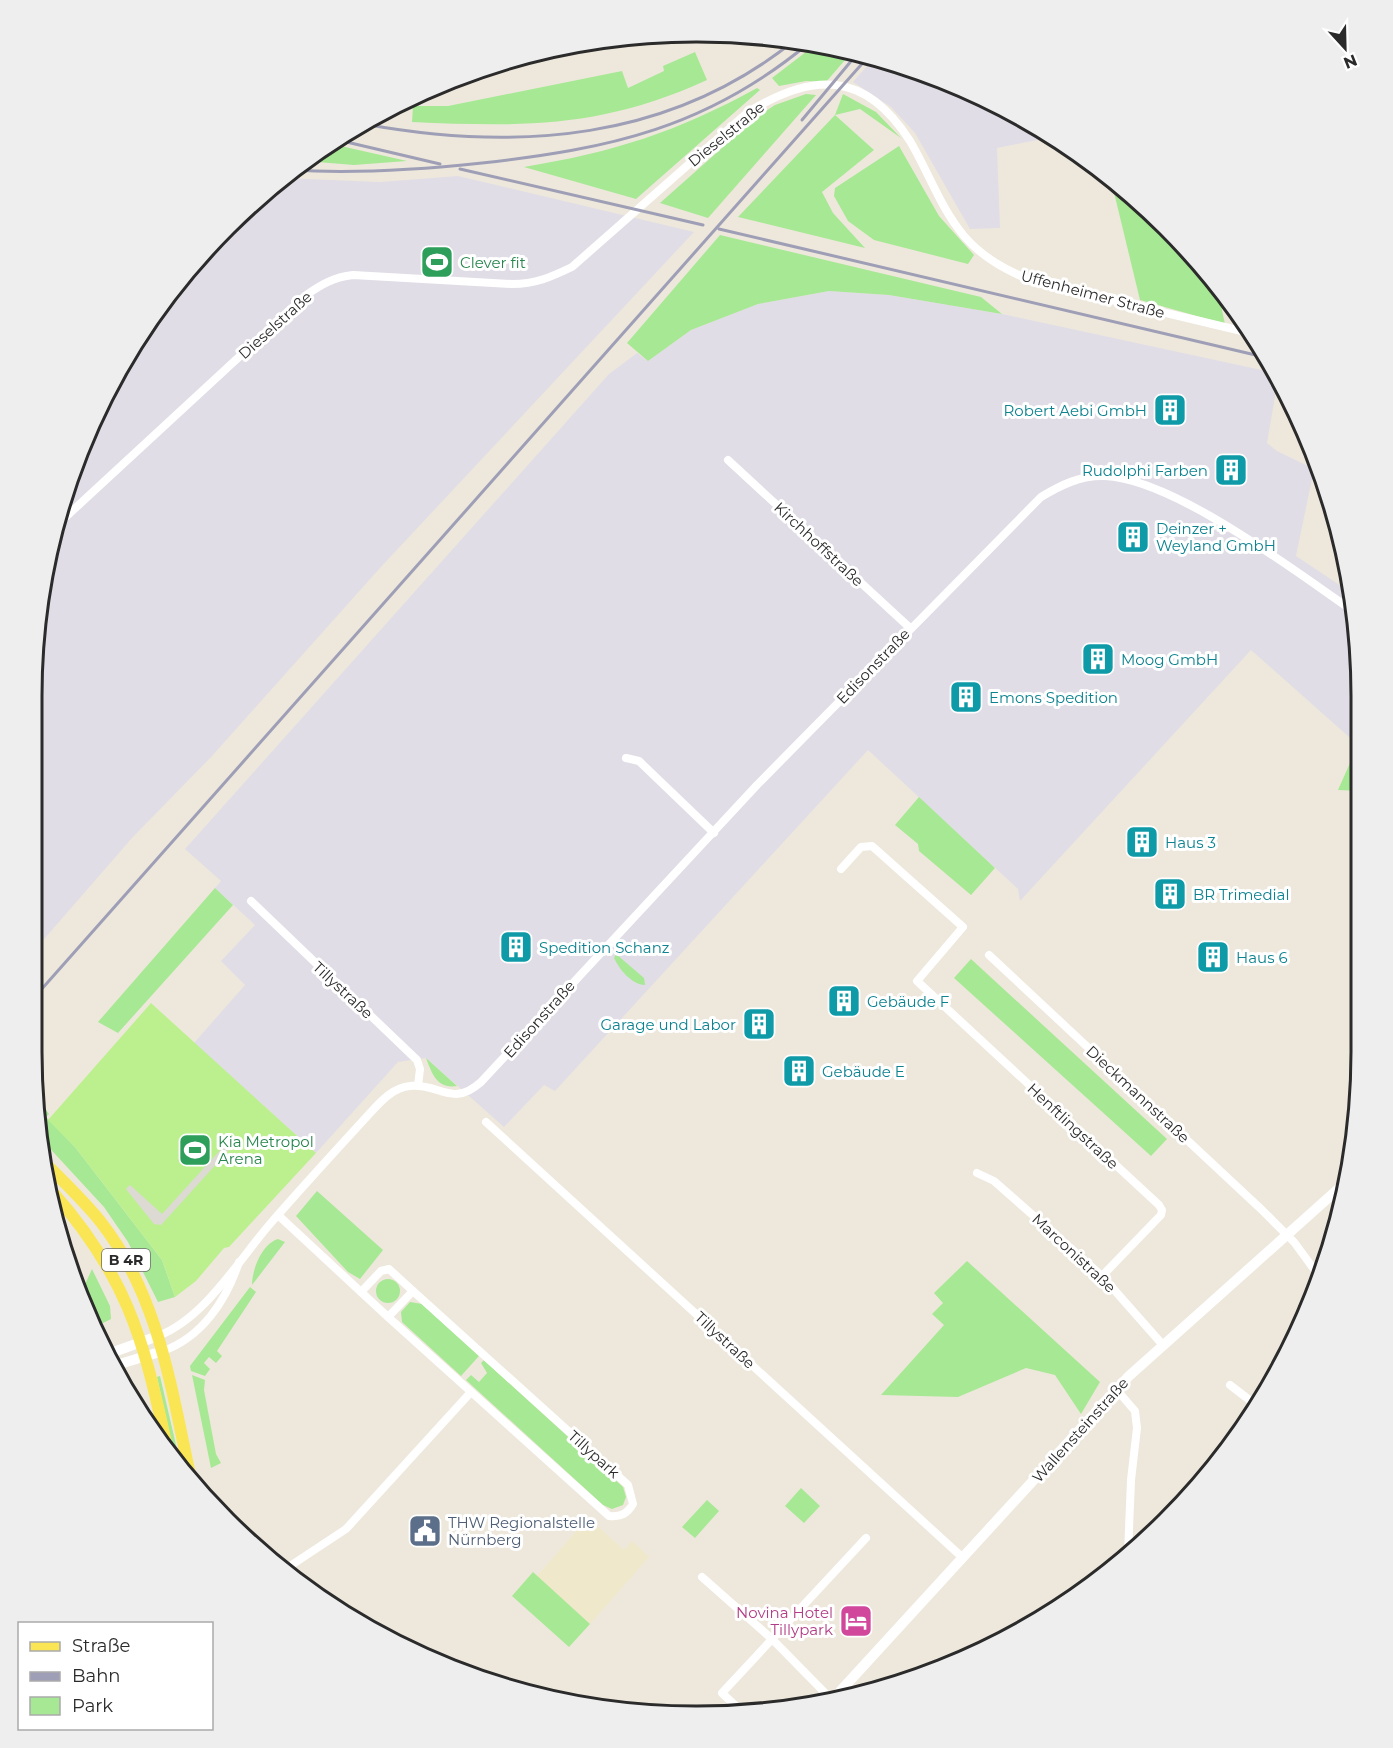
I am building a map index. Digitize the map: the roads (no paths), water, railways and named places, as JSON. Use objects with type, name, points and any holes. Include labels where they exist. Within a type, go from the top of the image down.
[{"type":"main road","name":"B 4R","points":[[54,1172],[99,1220],[139,1285],[159,1336],[187,1463]]},
{"type":"main road","name":"B 4R","points":[[59,1200],[80,1223],[106,1262],[124,1295],[142,1342],[163,1431]]},
{"type":"street","name":"Uffenheimer Straße","points":[[809,85],[830,84],[856,90],[871,98],[893,118],[910,142],[952,220],[978,250],[1003,269],[1032,281],[1239,330]]},
{"type":"street","name":"Dieselstraße","points":[[68,515],[305,296],[322,284],[340,276],[353,275],[535,284],[572,267],[747,114],[776,95],[809,85]]},
{"type":"street","name":"Kirchhoffstraße","points":[[728,460],[910,628]]},
{"type":"street","name":"Edisonstraße","points":[[418,1086],[452,1095],[465,1094],[495,1068],[609,942],[910,628],[1041,496],[1066,483],[1102,476],[1124,479],[1152,488],[1206,514],[1344,605]]},
{"type":"street","points":[[626,758],[639,761],[714,833]]},
{"type":"street","name":"Henftlingstraße","points":[[841,869],[861,847],[872,846],[963,927],[917,981],[1160,1205],[1161,1215],[1102,1276]]},
{"type":"street","name":"Tillystraße","points":[[250,901],[417,1060],[420,1069],[418,1086]]},
{"type":"street","name":"Dieckmannstraße","points":[[989,956],[1287,1234],[1313,1269]]},
{"type":"street","points":[[115,1352],[159,1336],[181,1325],[197,1311],[278,1215],[379,1103],[398,1089],[418,1086]]},
{"type":"street","name":"Tillystraße","points":[[486,1122],[963,1558]]},
{"type":"street","name":"Marconistraße","points":[[977,1173],[994,1181],[1102,1276],[1162,1344]]},
{"type":"street","name":"Wallensteinstraße","points":[[842,1689],[1116,1389],[1162,1344],[1335,1191]]},
{"type":"street","name":"Tillypark","points":[[278,1215],[361,1292],[388,1317],[609,1516],[620,1517],[629,1511],[633,1504],[628,1485],[389,1269],[381,1271],[361,1292]]},
{"type":"street","points":[[121,1363],[163,1351],[184,1340],[212,1316],[233,1281],[241,1258]]},
{"type":"street","points":[[388,1317],[413,1291]]},
{"type":"street","points":[[1230,1385],[1250,1400]]},
{"type":"street","points":[[1116,1389],[1135,1411],[1137,1428],[1131,1480],[1128,1544]]},
{"type":"street","points":[[291,1565],[346,1529],[471,1392]]},
{"type":"street","points":[[735,1705],[722,1693],[866,1538]]},
{"type":"street","points":[[702,1577],[772,1639],[826,1692]]},
{"type":"railway","points":[[376,126],[421,133],[478,137],[535,136],[590,130],[644,118],[696,100],[747,74],[783,48]]},
{"type":"railway","points":[[307,171],[386,171],[434,168],[528,157],[614,141],[655,130],[694,115],[733,96],[799,51]]},
{"type":"railway","points":[[802,120],[851,61]]},
{"type":"railway","points":[[42,989],[862,63]]},
{"type":"railway","points":[[349,142],[440,164]]},
{"type":"railway","points":[[460,169],[703,225]]},
{"type":"railway","points":[[719,229],[1254,355]]},
{"type":"place","name":"Clever fit","points":[[437,262]]},
{"type":"place","name":"Robert Aebi GmbH","points":[[1170,410]]},
{"type":"place","name":"Rudolphi Farben","points":[[1231,470]]},
{"type":"place","name":"Deinzer + Weyland GmbH","points":[[1133,537]]},
{"type":"place","name":"Moog GmbH","points":[[1098,659]]},
{"type":"place","name":"Emons Spedition","points":[[966,697]]},
{"type":"place","name":"Haus 3","points":[[1142,842]]},
{"type":"place","name":"BR Trimedial","points":[[1170,894]]},
{"type":"place","name":"Spedition Schanz","points":[[516,947]]},
{"type":"place","name":"Haus 6","points":[[1213,957]]},
{"type":"place","name":"Gebäude F","points":[[844,1001]]},
{"type":"place","name":"Garage und Labor","points":[[759,1024]]},
{"type":"place","name":"Gebäude E","points":[[799,1071]]},
{"type":"place","name":"Kia Metropol Arena","points":[[195,1150]]},
{"type":"place","name":"THW Regionalstelle Nürnberg","points":[[425,1531]]},
{"type":"place","name":"Novina Hotel Tillypark","points":[[856,1621]]}]
